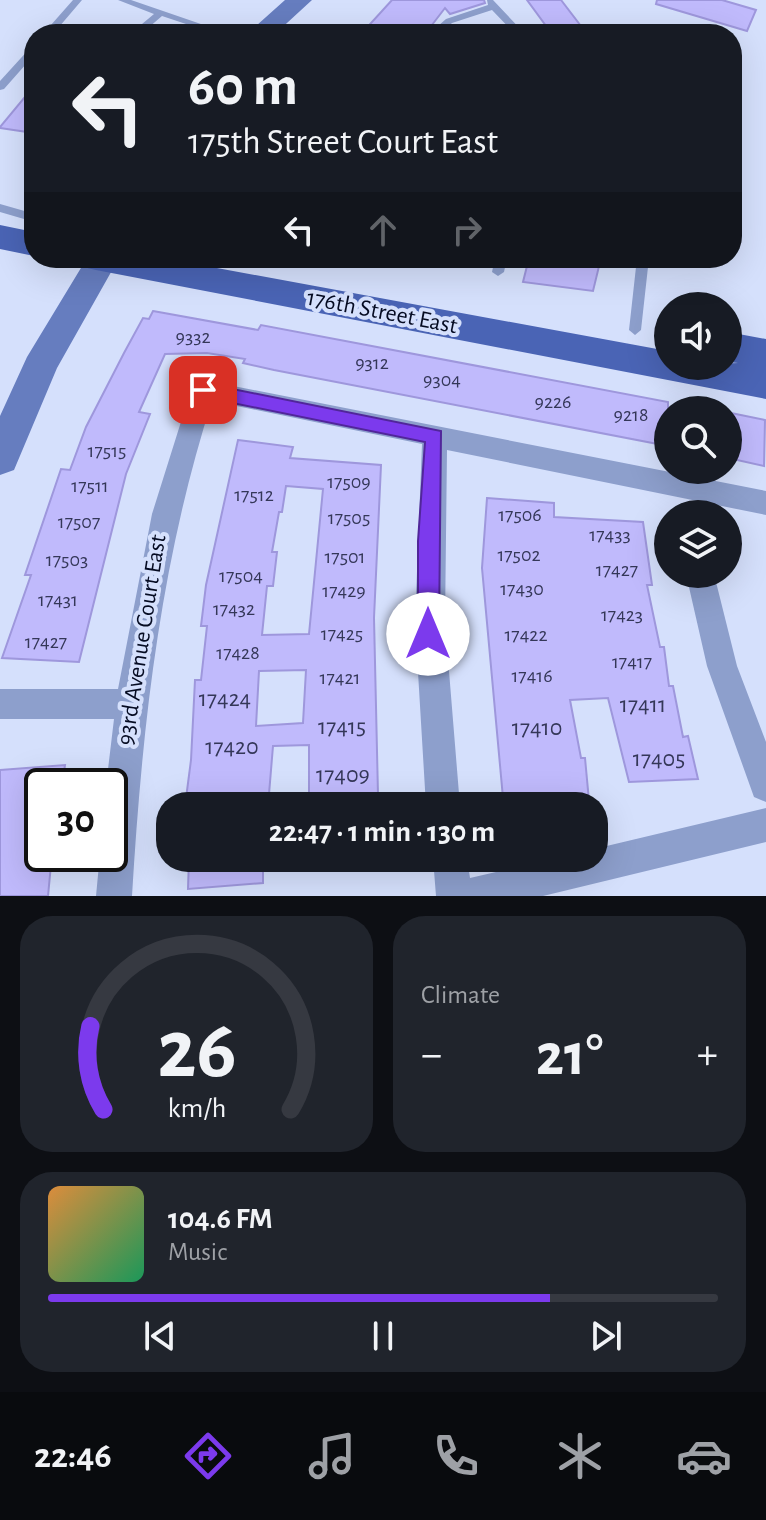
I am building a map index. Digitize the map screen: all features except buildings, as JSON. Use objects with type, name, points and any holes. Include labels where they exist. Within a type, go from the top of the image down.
[{"type":"main road","name":"176th Street East","points":[[153,268],[654,363]]},
{"type":"main road","name":"176th Street East","points":[[300,268],[651,333]]},
{"type":"main road","points":[[742,350],[766,354]]},
{"type":"main road","name":"176th Street East","points":[[742,380],[766,384]]},
{"type":"street","points":[[272,24],[300,0]]},
{"type":"street","points":[[0,459],[10,410],[40,367],[94,268]]},
{"type":"street","name":"93rd Avenue Court East","points":[[114,896],[130,704],[141,618],[163,515],[203,390],[435,437]]},
{"type":"street","points":[[441,792],[428,634],[428,541],[435,437],[688,500]]},
{"type":"street","points":[[742,502],[766,503]]},
{"type":"street","points":[[703,588],[722,666],[766,785]]},
{"type":"street","points":[[0,704],[130,704]]},
{"type":"street","points":[[470,896],[766,825]]},
{"type":"street","points":[[451,872],[454,896]]},
{"type":"lane","points":[[57,24],[78,0]]},
{"type":"lane","points":[[122,0],[195,24]]},
{"type":"lane","points":[[446,24],[491,3],[511,24]]},
{"type":"lane","points":[[147,24],[161,13]]},
{"type":"lane","points":[[0,87],[24,60]]},
{"type":"lane","points":[[498,272],[499,268]]},
{"type":"lane","points":[[644,268],[651,333]]},
{"type":"route","points":[[203,390],[435,437],[428,541],[428,634]]}]
